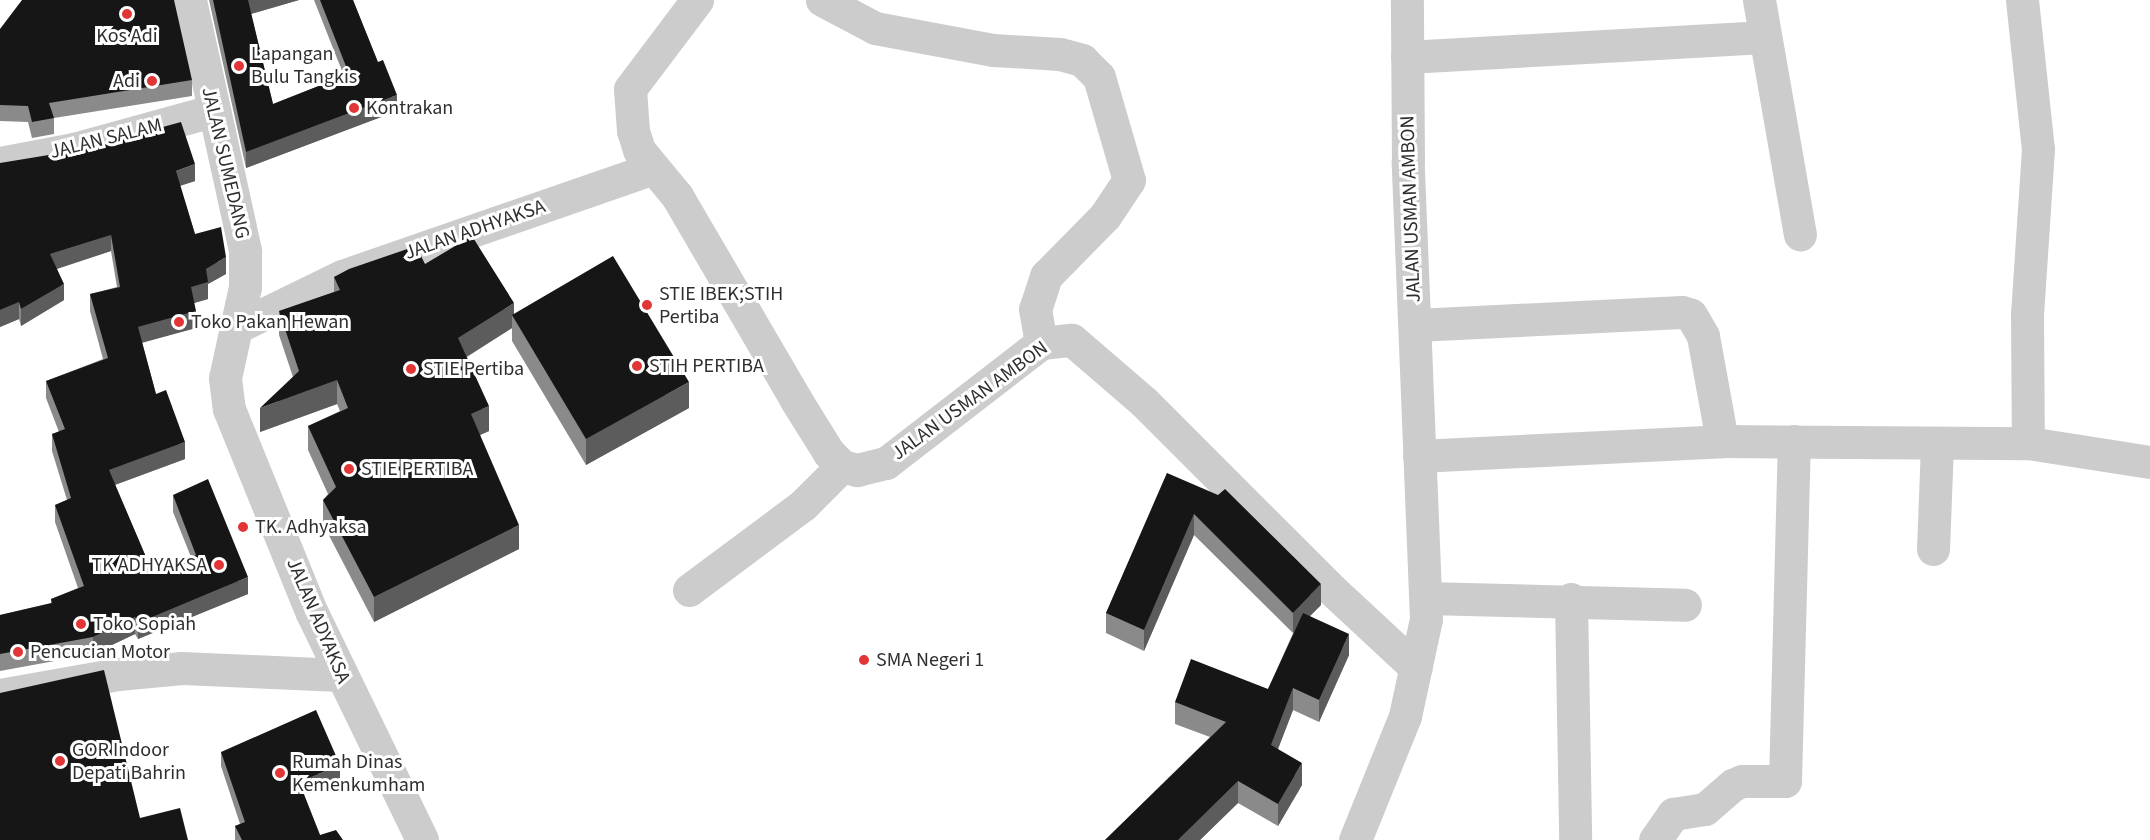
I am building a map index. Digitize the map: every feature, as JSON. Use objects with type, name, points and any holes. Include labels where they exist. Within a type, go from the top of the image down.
[{"type":"street","name":"JALAN SUMEDANG","points":[[190,0],[212,111],[245,251],[245,287],[237,327]]},
{"type":"street","points":[[689,590],[803,505],[842,466],[829,453],[796,400],[677,196],[645,159],[629,109],[630,89],[697,0]]},
{"type":"street","points":[[822,0],[875,28],[993,50],[1060,54],[1082,60],[1099,77],[1129,180],[1106,216],[1046,276],[1035,309],[1041,344]]},
{"type":"street","name":"JALAN USMAN AMBON","points":[[1355,840],[1405,716],[1424,642],[1425,598],[1407,0]]},
{"type":"street","points":[[1759,0],[1800,234]]},
{"type":"street","points":[[2022,0],[2038,149],[2027,314],[2028,443]]},
{"type":"street","points":[[1407,57],[1764,37]]},
{"type":"street","name":"JALAN SALAM","points":[[0,163],[74,149],[212,111]]},
{"type":"street","name":"JALAN ADHYAKSA","points":[[237,327],[342,276],[645,159]]},
{"type":"street","points":[[1416,325],[1682,312],[1691,315],[1703,336],[1722,441]]},
{"type":"street","name":"JALAN ADYAKSA","points":[[237,327],[227,355],[225,378],[229,409],[340,675],[422,840]]},
{"type":"street","name":"JALAN USMAN AMBON","points":[[842,466],[857,470],[886,463],[1041,344],[1072,340],[1089,351],[1416,668]]},
{"type":"street","points":[[1419,456],[1722,441],[1794,441],[2028,443],[2150,462]]},
{"type":"street","points":[[1655,840],[1673,814],[1706,809],[1733,785],[1742,781],[1785,781],[1794,441]]},
{"type":"street","points":[[1934,549],[1937,443]]},
{"type":"street","points":[[1425,598],[1571,599],[1685,605]]},
{"type":"street","points":[[1571,599],[1575,840]]},
{"type":"street","points":[[0,695],[118,674],[182,668],[340,675]]},
{"type":"building","points":[[22,0],[174,0],[192,80],[49,103],[54,118],[32,122],[28,106],[0,105],[0,29]]},
{"type":"building","points":[[213,0],[248,0],[273,104],[349,74],[320,0],[353,0],[378,62],[383,60],[397,95],[246,152]]},
{"type":"building","points":[[181,122],[195,164],[176,171],[195,234],[221,227],[226,257],[206,269],[208,282],[191,287],[196,311],[138,327],[156,394],[166,390],[185,442],[109,470],[152,571],[196,555],[173,495],[208,479],[248,577],[138,623],[135,617],[93,637],[0,654],[0,615],[52,603],[51,599],[84,586],[55,505],[71,498],[52,434],[65,429],[46,381],[108,358],[90,294],[120,287],[111,235],[50,254],[64,284],[21,309],[19,302],[0,310],[0,163],[79,150]]},
{"type":"building","points":[[472,236],[514,303],[458,338],[489,406],[471,414],[519,525],[374,597],[323,500],[336,487],[308,426],[348,408],[337,380],[260,408],[299,371],[279,311],[340,290],[334,277],[349,269],[416,246],[425,264]]},
{"type":"building","name":"STIH PERTIBA","points":[[613,256],[689,382],[586,439],[512,315]]},
{"type":"building","points":[[1167,473],[1218,495],[1225,489],[1321,584],[1293,613],[1194,514],[1144,630],[1106,613]]},
{"type":"building","points":[[1303,613],[1349,634],[1319,700],[1293,688],[1271,745],[1302,763],[1278,804],[1238,781],[1178,840],[1105,840],[1226,722],[1175,702],[1191,659],[1268,689]]},
{"type":"building","name":"GOR Indoor Depati Bahrin","points":[[104,670],[140,818],[180,808],[188,840],[0,840],[0,693]]},
{"type":"building","points":[[316,710],[340,765],[299,782],[320,835],[336,830],[343,840],[242,840],[235,826],[245,822],[221,752]]},
{"type":"place","name":"Kos Adi","points":[[127,14]]},
{"type":"place","name":"Lapangan Bulu Tangkis","points":[[239,66]]},
{"type":"place","name":"Adi","points":[[152,81]]},
{"type":"place","name":"Kontrakan","points":[[354,108]]},
{"type":"place","name":"STIE IBEK;STIH Pertiba","points":[[647,305]]},
{"type":"place","name":"Toko Pakan Hewan","points":[[179,322]]},
{"type":"place","name":"STIH PERTIBA","points":[[637,366]]},
{"type":"place","name":"STIE Pertiba","points":[[411,369]]},
{"type":"place","name":"STIE PERTIBA","points":[[349,469]]},
{"type":"place","name":"TK. Adhyaksa","points":[[243,527]]},
{"type":"place","name":"TK ADHYAKSA","points":[[219,565]]},
{"type":"place","name":"Toko Sopiah","points":[[81,624]]},
{"type":"place","name":"Pencucian Motor","points":[[18,652]]},
{"type":"place","name":"SMA Negeri 1","points":[[864,660]]},
{"type":"place","name":"GOR Indoor Depati Bahrin","points":[[60,761]]},
{"type":"place","name":"Rumah Dinas Kemenkumham","points":[[280,773]]}]
